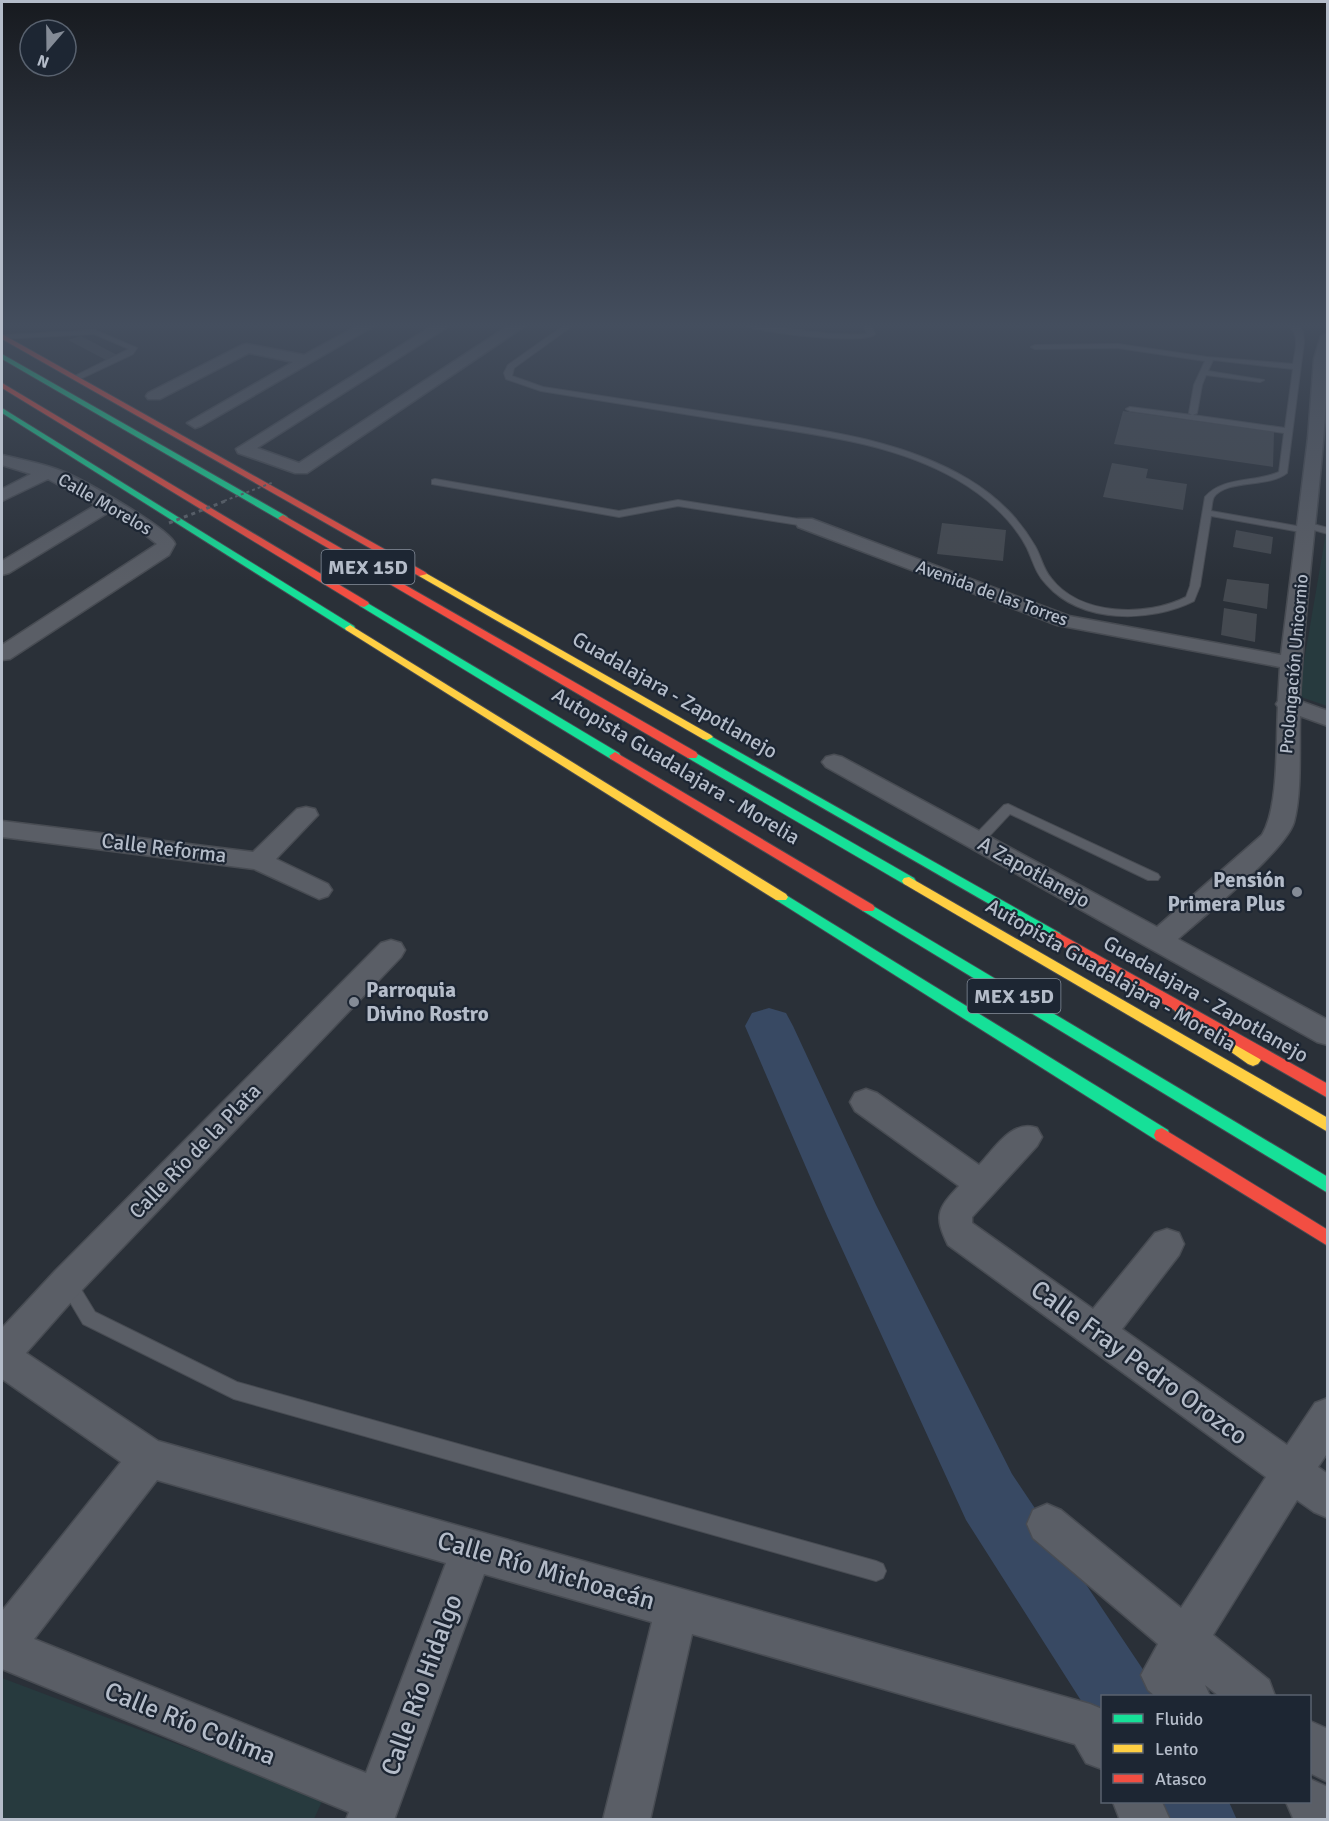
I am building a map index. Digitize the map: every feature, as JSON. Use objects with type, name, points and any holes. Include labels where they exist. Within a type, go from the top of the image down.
[{"type":"main road","points":[[4,411],[1328,1239]]},
{"type":"main road","name":"Autopista Guadalajara - Morelia","points":[[45,411],[1328,1186]]},
{"type":"main road","name":"Autopista Guadalajara - Morelia","points":[[97,411],[1328,1126]]},
{"type":"main road","name":"Guadalajara - Zapotlanejo","points":[[136,411],[1328,1092]]},
{"type":"main road","points":[[1181,1009],[1328,1113]]},
{"type":"street","points":[[195,423],[216,411]]},
{"type":"street","points":[[305,411],[244,449],[301,469],[389,411]]},
{"type":"street","name":"Prolongación Unicornio","points":[[1159,941],[1271,841],[1281,824],[1284,806],[1287,704],[1291,663],[1306,527],[1322,440],[1322,411]]},
{"type":"street","name":"Calle Morelos","points":[[2,460],[47,472],[110,504],[165,540],[166,547],[2,654]]},
{"type":"street","points":[[2,496],[47,472]]},
{"type":"street","points":[[2,569],[110,504]]},
{"type":"street","name":"Avenida de las Torres","points":[[805,523],[1064,621],[1291,663]]},
{"type":"street","points":[[1287,704],[1328,719]]},
{"type":"street","name":"A Zapotlanejo","points":[[834,762],[1328,1034]]},
{"type":"street","points":[[259,861],[306,815]]},
{"type":"street","name":"Calle Reforma","points":[[2,829],[259,861],[319,890]]},
{"type":"street","name":"Calle Río de la Plata","points":[[2,1356],[67,1282],[391,950]]},
{"type":"street","points":[[866,1102],[981,1184],[1026,1137]]},
{"type":"street","name":"Calle Fray Pedro Orozco","points":[[981,1184],[956,1212],[955,1224],[960,1234],[1328,1498]]},
{"type":"street","points":[[1097,1332],[1167,1244]]},
{"type":"street","name":"Calle Río Michoacán","points":[[2,1356],[149,1458],[1090,1726],[1101,1745]]},
{"type":"street","points":[[1179,1670],[1292,1473],[1328,1416]]},
{"type":"street","points":[[2,1647],[149,1458]]},
{"type":"street","points":[[1047,1524],[1179,1670],[1250,1695]]},
{"type":"street","name":"Calle Río Hidalgo","points":[[374,1810],[472,1550]]},
{"type":"street","points":[[626,1820],[677,1608]]},
{"type":"street","name":"Calle Río Colima","points":[[2,1647],[374,1810]]},
{"type":"street","points":[[1311,1745],[1328,1759]]},
{"type":"street","points":[[1137,1803],[1147,1820]]},
{"type":"street","points":[[1310,1803],[1328,1818]]},
{"type":"lane","points":[[676,411],[867,442],[927,462],[976,488],[1020,529],[1047,581],[1060,594],[1087,606],[1111,612],[1149,612],[1178,606],[1190,599],[1195,586],[1209,497],[1221,487],[1270,479],[1283,473],[1292,411]]},
{"type":"lane","points":[[1144,411],[1289,431]]},
{"type":"lane","points":[[435,482],[619,514],[678,503],[805,523]]},
{"type":"lane","points":[[1207,513],[1328,531]]},
{"type":"lane","points":[[977,841],[1008,808],[1153,877]]},
{"type":"lane","points":[[67,1282],[89,1318],[234,1390],[876,1571]]},
{"type":"path","points":[[169,523],[274,482]]},
{"type":"green space","points":[[1327,527],[1327,706],[1298,696]]},
{"type":"green space","points":[[2,1678],[323,1799],[314,1819],[2,1819]]},
{"type":"building","points":[[1123,411],[1274,432],[1273,467],[1114,444]]},
{"type":"building","points":[[1112,463],[1148,469],[1146,478],[1187,484],[1183,510],[1103,497]]},
{"type":"building","points":[[942,523],[1006,530],[1003,561],[937,554]]},
{"type":"building","points":[[1236,530],[1273,537],[1271,554],[1233,547]]},
{"type":"building","points":[[1227,579],[1269,584],[1267,609],[1223,601]]},
{"type":"building","points":[[1224,608],[1257,614],[1255,642],[1221,635]]},
{"type":"waterway","points":[[769,1026],[854,1216],[989,1497],[1118,1695]]},
{"type":"waterway","points":[[1188,1803],[1199,1820]]},
{"type":"traffic: fast","points":[[4,411],[350,628]]},
{"type":"traffic: fast","points":[[97,411],[283,518]]},
{"type":"traffic: fast","points":[[364,604],[615,756]]},
{"type":"traffic: fast","points":[[707,737],[1055,936]]},
{"type":"traffic: fast","points":[[692,755],[909,881]]},
{"type":"traffic: fast","points":[[781,897],[1162,1135]]},
{"type":"traffic: fast","points":[[868,908],[1328,1186]]},
{"type":"traffic: slow","points":[[422,574],[707,737]]},
{"type":"traffic: slow","points":[[350,628],[781,897]]},
{"type":"traffic: slow","points":[[909,881],[1328,1126]]},
{"type":"traffic: slow","points":[[1181,1009],[1253,1060]]},
{"type":"traffic: jam","points":[[45,411],[364,604]]},
{"type":"traffic: jam","points":[[134,411],[422,574]]},
{"type":"traffic: jam","points":[[283,518],[692,755]]},
{"type":"traffic: jam","points":[[615,756],[868,908]]},
{"type":"traffic: jam","points":[[1055,936],[1328,1092]]},
{"type":"traffic: jam","points":[[1162,1135],[1328,1239]]},
{"type":"place","name":"Pensión Primera Plus","points":[[1297,892]]},
{"type":"place","name":"Parroquia Divino Rostro","points":[[354,1002]]}]
